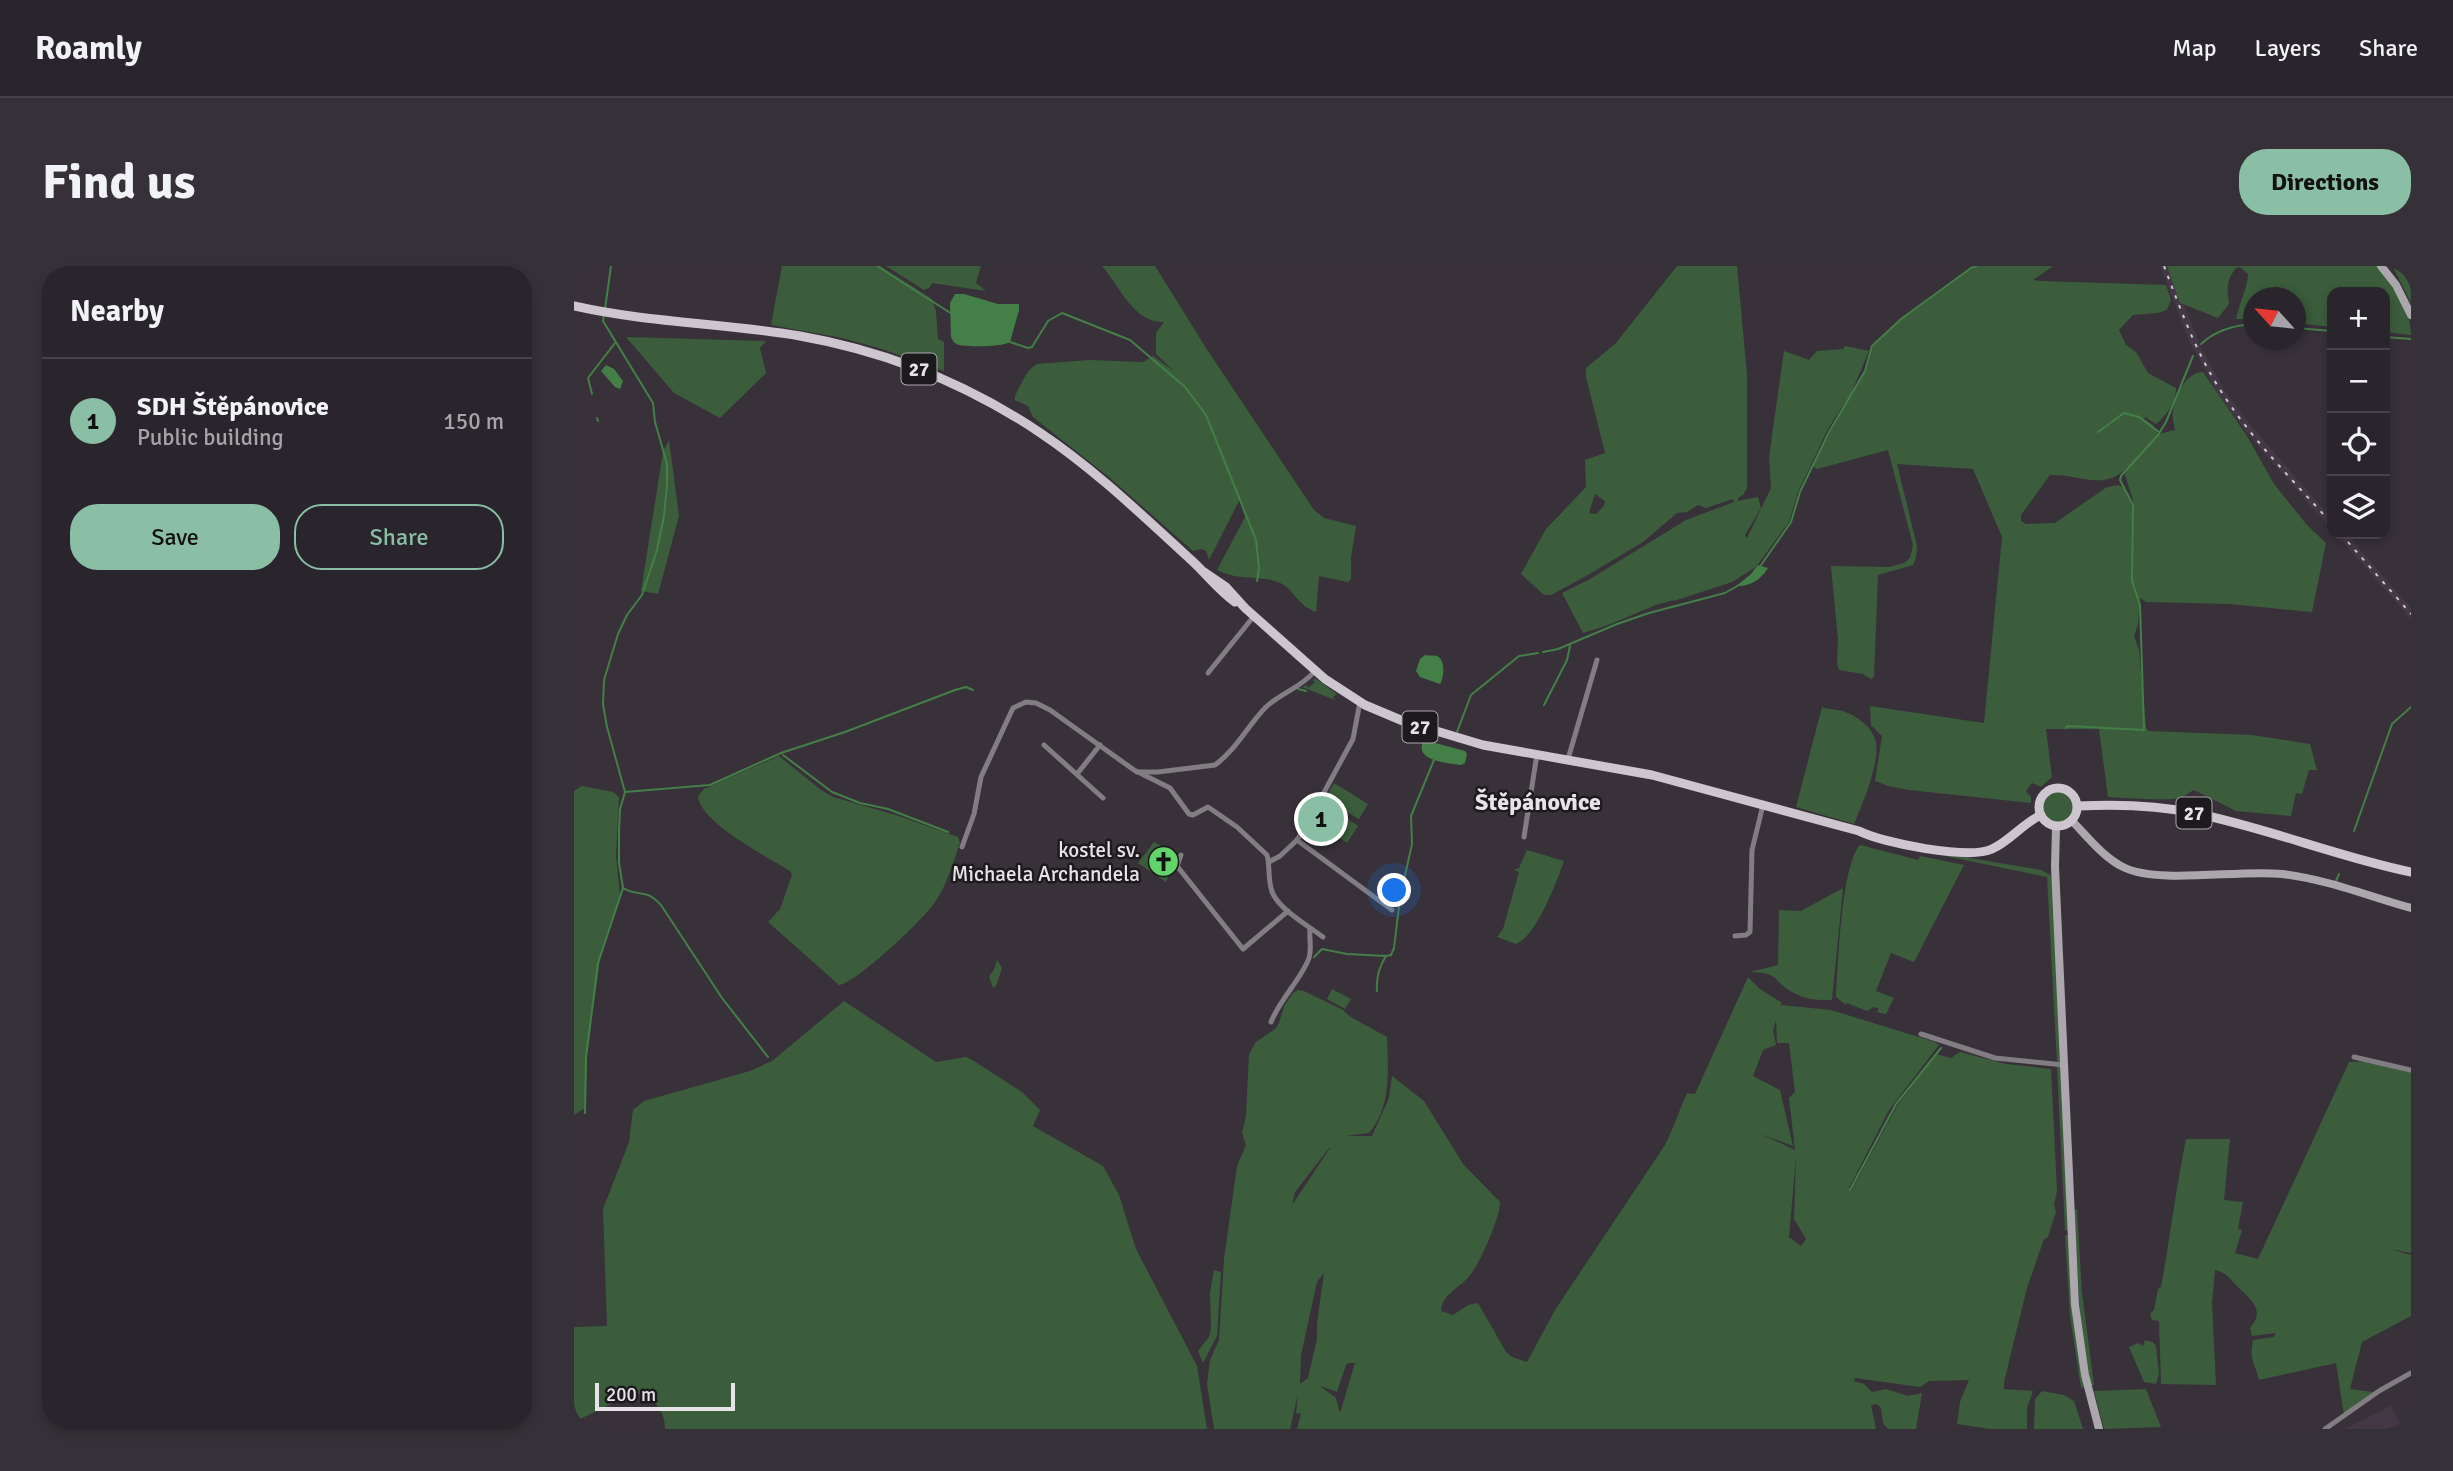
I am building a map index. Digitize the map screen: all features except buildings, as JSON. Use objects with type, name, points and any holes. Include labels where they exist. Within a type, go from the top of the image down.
[{"type":"main road","points":[[2381,266],[2396,285],[2411,315]]},
{"type":"main road","name":"27","points":[[574,306],[649,320],[744,328],[799,336],[854,348],[925,372],[984,399],[1051,440],[1103,481],[1204,572],[1226,587],[1254,617],[1315,671],[1360,702],[1443,734],[1483,745],[1652,775],[1859,831],[1881,834],[1910,844],[1956,852],[1982,853],[1998,846],[2024,824],[2040,815],[2041,799],[2045,793],[2062,788],[2070,792],[2077,806],[2132,805],[2196,814],[2346,857],[2411,872]]},
{"type":"main road","points":[[2040,815],[2047,823],[2056,827],[2066,825],[2077,813],[2077,806]]},
{"type":"main road","points":[[2072,821],[2111,859],[2136,872],[2157,875],[2269,873],[2295,876],[2411,908]]},
{"type":"main road","points":[[2056,827],[2060,1064],[2076,1315],[2085,1375],[2099,1429]]},
{"type":"street","points":[[1208,673],[1254,617]]},
{"type":"street","points":[[1568,759],[1597,660]]},
{"type":"street","points":[[1137,772],[1215,765],[1267,706],[1308,680],[1315,671]]},
{"type":"street","points":[[962,847],[974,814],[981,777],[1013,708],[1026,702],[1036,703],[1050,710],[1137,772],[1170,788],[1190,815],[1210,807],[1259,845],[1269,862],[1271,892],[1288,911],[1323,937]]},
{"type":"street","points":[[1269,862],[1297,840],[1353,739],[1360,702]]},
{"type":"street","points":[[1044,745],[1103,798]]},
{"type":"street","points":[[1077,774],[1100,745]]},
{"type":"street","points":[[1524,837],[1537,754]]},
{"type":"street","points":[[1735,936],[1750,932],[1752,850],[1763,805]]},
{"type":"street","points":[[1297,840],[1392,910]]},
{"type":"street","points":[[1181,855],[1177,866],[1242,949],[1288,911]]},
{"type":"street","points":[[1271,1023],[1279,1005],[1308,961],[1310,929]]},
{"type":"street","points":[[1921,1034],[1995,1058],[2060,1064]]},
{"type":"street","points":[[2354,1057],[2411,1070]]},
{"type":"street","points":[[2325,1429],[2379,1391],[2411,1373]]},
{"type":"shaded area","points":[[782,266],[880,266],[932,299],[936,311],[938,339],[944,342],[944,371],[842,338],[771,325]]},
{"type":"shaded area","points":[[886,266],[981,266],[976,283],[986,291],[932,283],[924,290]]},
{"type":"shaded area","points":[[1102,266],[1155,266],[1314,510],[1324,518],[1356,526],[1351,579],[1348,582],[1319,576],[1316,612],[1275,581],[1234,576],[1217,570],[1245,517],[1240,499],[1209,560],[1206,551],[1193,551],[1110,478],[1033,417],[1028,406],[1015,400],[1024,378],[1037,364],[1089,360],[1143,362],[1153,356],[1174,371],[1156,354],[1156,333],[1164,322],[1153,321],[1136,310]]},
{"type":"shaded area","points":[[1677,266],[1737,266],[1747,374],[1747,488],[1738,501],[1758,497],[1761,508],[1745,535],[1747,538],[1771,488],[1769,457],[1784,351],[1809,360],[1817,351],[1843,349],[1845,346],[1869,351],[1850,396],[1867,368],[1873,346],[1902,319],[1979,266],[2053,266],[2033,280],[2041,281],[2166,285],[2171,300],[2167,310],[2133,315],[2119,330],[2126,345],[2136,352],[2148,373],[2176,388],[2173,403],[2156,424],[2145,417],[2144,419],[2153,425],[2158,434],[2175,430],[2173,414],[2179,393],[2191,376],[2203,372],[2247,436],[2274,484],[2307,525],[2326,543],[2312,612],[2230,604],[2146,602],[2140,598],[2134,636],[2139,650],[2146,728],[2149,731],[2252,735],[2310,744],[2317,770],[2309,770],[2302,794],[2296,793],[2291,816],[2236,811],[2194,790],[2175,799],[2108,797],[2099,729],[2046,729],[2052,777],[2041,787],[2032,783],[2026,791],[2031,797],[2031,803],[1909,790],[1875,781],[1882,736],[1871,725],[1870,706],[1984,723],[2002,537],[1973,469],[1897,464],[1917,546],[1916,557],[1913,565],[1878,575],[1874,677],[1871,679],[1863,674],[1839,670],[1831,566],[1890,567],[1910,558],[1913,545],[1888,450],[1817,469],[1813,466],[1847,399],[1828,429],[1798,492],[1789,522],[1756,567],[1732,582],[1657,605],[1583,633],[1562,593],[1590,579],[1686,520],[1734,502],[1733,499],[1706,508],[1698,505],[1687,512],[1677,513],[1643,542],[1551,595],[1544,595],[1521,574],[1546,529],[1586,487],[1585,460],[1605,453],[1586,368],[1616,343]],"holes":[[[2128,467],[2125,475],[2133,500],[2133,512],[2129,494],[2120,485],[2107,487],[2055,523],[2026,524],[2021,521],[2021,515],[2050,475],[2101,480],[2110,479]],[[1595,494],[1605,501],[1596,514],[1589,513]]]},
{"type":"shaded area","points":[[2160,266],[2168,266],[2202,349],[2223,388],[2252,427],[2327,513],[2327,524],[2246,432],[2217,392],[2189,340]]},
{"type":"shaded area","points":[[2167,266],[2378,266],[2405,307],[2411,335],[2390,333],[2390,287],[2327,287],[2327,326],[2306,324],[2306,287],[2246,287],[2248,274],[2240,267],[2236,268],[2230,277],[2229,304],[2218,318],[2180,303]]},
{"type":"shaded area","points":[[2411,266],[2411,303],[2393,267]]},
{"type":"shaded area","points":[[955,294],[998,304],[1019,304],[1010,342],[985,346],[955,343],[951,337],[950,303]]},
{"type":"shaded area","points":[[2243,297],[2243,319],[2236,319]]},
{"type":"shaded area","points":[[626,337],[766,341],[760,348],[766,373],[720,418],[674,393]]},
{"type":"shaded area","points":[[606,365],[614,369],[623,381],[620,389],[601,371]]},
{"type":"shaded area","points":[[669,440],[679,516],[658,594],[641,591],[663,452]]},
{"type":"shaded area","points":[[2340,539],[2350,539],[2355,544],[2411,608],[2411,619]]},
{"type":"shaded area","points":[[1758,565],[1768,568],[1762,576],[1750,584],[1736,586],[1750,575]]},
{"type":"shaded area","points":[[1425,655],[1437,656],[1442,661],[1443,674],[1440,684],[1420,677],[1416,671],[1420,659]]},
{"type":"shaded area","points":[[1315,678],[1337,694],[1333,697],[1335,700],[1302,687],[1307,685],[1308,688],[1315,682]]},
{"type":"shaded area","points":[[1822,707],[1856,717],[1868,727],[1875,739],[1874,770],[1854,824],[1796,807]]},
{"type":"shaded area","points":[[1424,740],[1465,751],[1465,763],[1448,763],[1427,757],[1422,747]]},
{"type":"shaded area","points":[[779,756],[833,797],[958,837],[960,843],[944,886],[931,908],[875,962],[839,985],[768,922],[780,909],[792,875],[790,871],[722,828],[710,817],[698,796],[704,789]]},
{"type":"shaded area","points":[[1334,783],[1368,804],[1359,819],[1331,803],[1333,798],[1327,795]]},
{"type":"shaded area","points":[[582,786],[613,792],[619,797],[616,856],[620,896],[601,951],[587,1054],[585,1108],[574,1115],[574,791]]},
{"type":"shaded area","points":[[2058,792],[2069,796],[2073,807],[2069,818],[2058,822],[2047,818],[2043,807],[2047,796]]},
{"type":"shaded area","points":[[1338,812],[1358,826],[1347,843],[1326,829]]},
{"type":"shaded area","points":[[1154,842],[1173,852],[1172,866],[1166,882],[1138,863]]},
{"type":"shaded area","points":[[1860,845],[1918,860],[1920,856],[1964,865],[1914,962],[1891,953],[1876,991],[1894,998],[1886,1014],[1877,1012],[1879,1009],[1874,1007],[1867,1011],[1847,1003],[1846,1005],[1836,997],[1845,894],[1854,856]]},
{"type":"shaded area","points":[[1891,845],[2041,870],[2050,875],[2053,882],[2061,1062],[2057,1062],[2047,877]]},
{"type":"shaded area","points":[[1527,850],[1564,861],[1538,920],[1524,939],[1516,944],[1497,937],[1503,929],[1519,872],[1514,870],[1519,868]]},
{"type":"shaded area","points":[[1843,888],[1832,1000],[1803,997],[1787,989],[1772,976],[1750,972],[1778,965],[1779,910],[1801,911]]},
{"type":"shaded area","points":[[997,960],[1002,968],[993,988],[989,976]]},
{"type":"shaded area","points":[[1748,977],[1760,989],[1781,1002],[1781,1005],[1831,1010],[1939,1045],[1889,1110],[1849,1188],[1851,1191],[1897,1106],[1936,1054],[1951,1058],[1960,1052],[2006,1064],[2051,1069],[2056,1212],[2027,1288],[2004,1382],[2004,1389],[2033,1391],[2027,1408],[2027,1429],[1990,1429],[1957,1424],[1960,1402],[1969,1380],[1929,1381],[1920,1387],[1855,1378],[1854,1381],[1864,1384],[1872,1392],[1886,1389],[1908,1396],[1922,1393],[1916,1429],[1888,1429],[1883,1423],[1881,1408],[1877,1404],[1871,1405],[1876,1429],[1297,1429],[1301,1414],[1296,1413],[1298,1394],[1290,1429],[1214,1429],[1207,1384],[1210,1360],[1219,1340],[1224,1259],[1237,1166],[1246,1145],[1242,1133],[1246,1116],[1249,1054],[1256,1042],[1275,1029],[1284,1006],[1293,993],[1304,991],[1343,1010],[1387,1037],[1387,1087],[1382,1111],[1369,1133],[1346,1136],[1372,1136],[1389,1098],[1392,1076],[1424,1101],[1463,1164],[1500,1202],[1494,1228],[1475,1268],[1445,1300],[1441,1311],[1453,1315],[1468,1305],[1478,1303],[1506,1352],[1527,1362],[1555,1310],[1665,1145],[1687,1093],[1695,1094]],"holes":[[[1776,1020],[1777,1043],[1789,1043],[1795,1092],[1789,1098],[1795,1150],[1761,1134],[1793,1146],[1780,1090],[1753,1076],[1763,1050],[1776,1045],[1773,1030]],[[1330,1147],[1292,1205],[1295,1192]],[[1796,1157],[1794,1219],[1806,1239],[1801,1246],[1789,1237]],[[1324,1273],[1317,1339],[1308,1378],[1300,1384],[1301,1355],[1317,1282]],[[1355,1363],[1340,1413],[1336,1398],[1320,1386],[1337,1392],[1346,1365]]]},
{"type":"shaded area","points":[[1332,989],[1351,999],[1345,1009],[1327,999]]},
{"type":"shaded area","points":[[844,1001],[936,1062],[966,1057],[974,1061],[1022,1092],[1040,1110],[1033,1126],[1103,1166],[1119,1195],[1136,1249],[1197,1366],[1207,1429],[665,1429],[662,1413],[646,1392],[611,1404],[574,1422],[574,1327],[607,1326],[603,1209],[629,1142],[633,1110],[644,1101],[750,1071],[772,1061]]},
{"type":"shaded area","points":[[2373,1061],[2411,1070],[2411,1253],[2390,1249],[2411,1255],[2411,1316],[2362,1342],[2350,1389],[2373,1392],[2344,1415],[2336,1363],[2259,1380],[2252,1358],[2253,1340],[2274,1337],[2276,1333],[2252,1336],[2250,1328],[2257,1315],[2254,1304],[2227,1276],[2215,1270],[2212,1303],[2216,1385],[2161,1384],[2159,1321],[2152,1320],[2150,1314],[2154,1310],[2158,1289],[2161,1287],[2186,1139],[2230,1139],[2224,1200],[2243,1202],[2238,1229],[2242,1230],[2235,1253],[2258,1259],[2349,1062]]},
{"type":"shaded area","points":[[2057,1067],[2061,1067],[2068,1230],[2065,1230]]},
{"type":"shaded area","points":[[2077,1209],[2082,1293],[2094,1385],[2091,1386],[2081,1334],[2074,1210]]},
{"type":"shaded area","points":[[2065,1235],[2068,1235],[2084,1387],[2081,1388],[2070,1316]]},
{"type":"shaded area","points":[[1214,1270],[1221,1272],[1217,1336],[1203,1363],[1198,1351],[1209,1337],[1211,1328],[1210,1293]]},
{"type":"shaded area","points":[[2145,1340],[2156,1346],[2159,1374],[2156,1384],[2144,1382],[2129,1347],[2138,1343],[2143,1346]]},
{"type":"shaded area","points":[[2146,1389],[2161,1427],[2104,1429],[2094,1391]]},
{"type":"shaded area","points":[[2042,1391],[2064,1395],[2074,1401],[2083,1429],[2034,1429],[2035,1399]]},
{"type":"shaded area","points":[[2391,1406],[2403,1429],[2344,1429]]},
{"type":"waterway","points":[[605,309],[611,266]]},
{"type":"waterway","points":[[877,266],[952,314]]},
{"type":"waterway","points":[[1761,565],[1791,522],[1800,492],[1829,432],[1865,371],[1872,346],[1901,319],[1977,266]]},
{"type":"waterway","points":[[1010,342],[1032,347],[1048,321],[1062,313],[1130,340],[1185,387],[1206,415],[1256,540],[1259,568],[1257,581]]},
{"type":"waterway","points":[[585,1113],[586,1057],[598,963],[623,888],[619,863],[619,830],[620,809],[625,792],[607,727],[603,704],[604,680],[618,634],[627,615],[642,595],[657,550],[667,485],[667,464],[655,422],[653,403],[603,321],[604,314]]},
{"type":"waterway","points":[[2201,344],[2225,330],[2243,325]]},
{"type":"waterway","points":[[2306,329],[2327,331]]},
{"type":"waterway","points":[[2390,337],[2411,339]]},
{"type":"waterway","points":[[592,394],[588,378],[615,343]]},
{"type":"waterway","points":[[2066,728],[2144,730],[2140,605],[2132,581],[2133,505],[2120,480],[2166,422],[2193,356]]},
{"type":"waterway","points":[[2098,432],[2124,413],[2139,417],[2159,432]]},
{"type":"waterway","points":[[1543,652],[1558,649],[1649,613],[1725,593],[1739,585]]},
{"type":"waterway","points":[[1544,705],[1567,660],[1570,646]]},
{"type":"waterway","points":[[1457,732],[1471,695],[1519,656],[1538,653]]},
{"type":"waterway","points":[[625,792],[710,785],[781,753],[955,690],[966,687],[973,690]]},
{"type":"waterway","points":[[1298,689],[1306,691]]},
{"type":"waterway","points":[[2354,831],[2392,724],[2411,707]]},
{"type":"waterway","points":[[783,755],[832,792],[860,803],[888,809],[948,832]]},
{"type":"waterway","points":[[1377,991],[1382,964],[1394,948],[1400,898],[1412,844],[1411,816],[1434,760]]},
{"type":"waterway","points":[[2336,881],[2339,874]]},
{"type":"waterway","points":[[623,888],[646,894],[661,905],[722,998],[768,1057]]},
{"type":"waterway","points":[[1314,957],[1322,949],[1347,954],[1386,956]]},
{"type":"waterway","points":[[1850,1190],[1896,1104],[1941,1048]]},
{"type":"railway","points":[[2164,266],[2195,344],[2219,388],[2258,441],[2327,519]]},
{"type":"railway","points":[[2345,539],[2411,614]]},
{"type":"place","name":"SDH Štěpánovice","points":[[1321,819]]},
{"type":"place","name":"kostel sv. Michaela Archandela","points":[[1163,862]]},
{"type":"district","name":"Štěpánovice","points":[[1538,802]]}]
